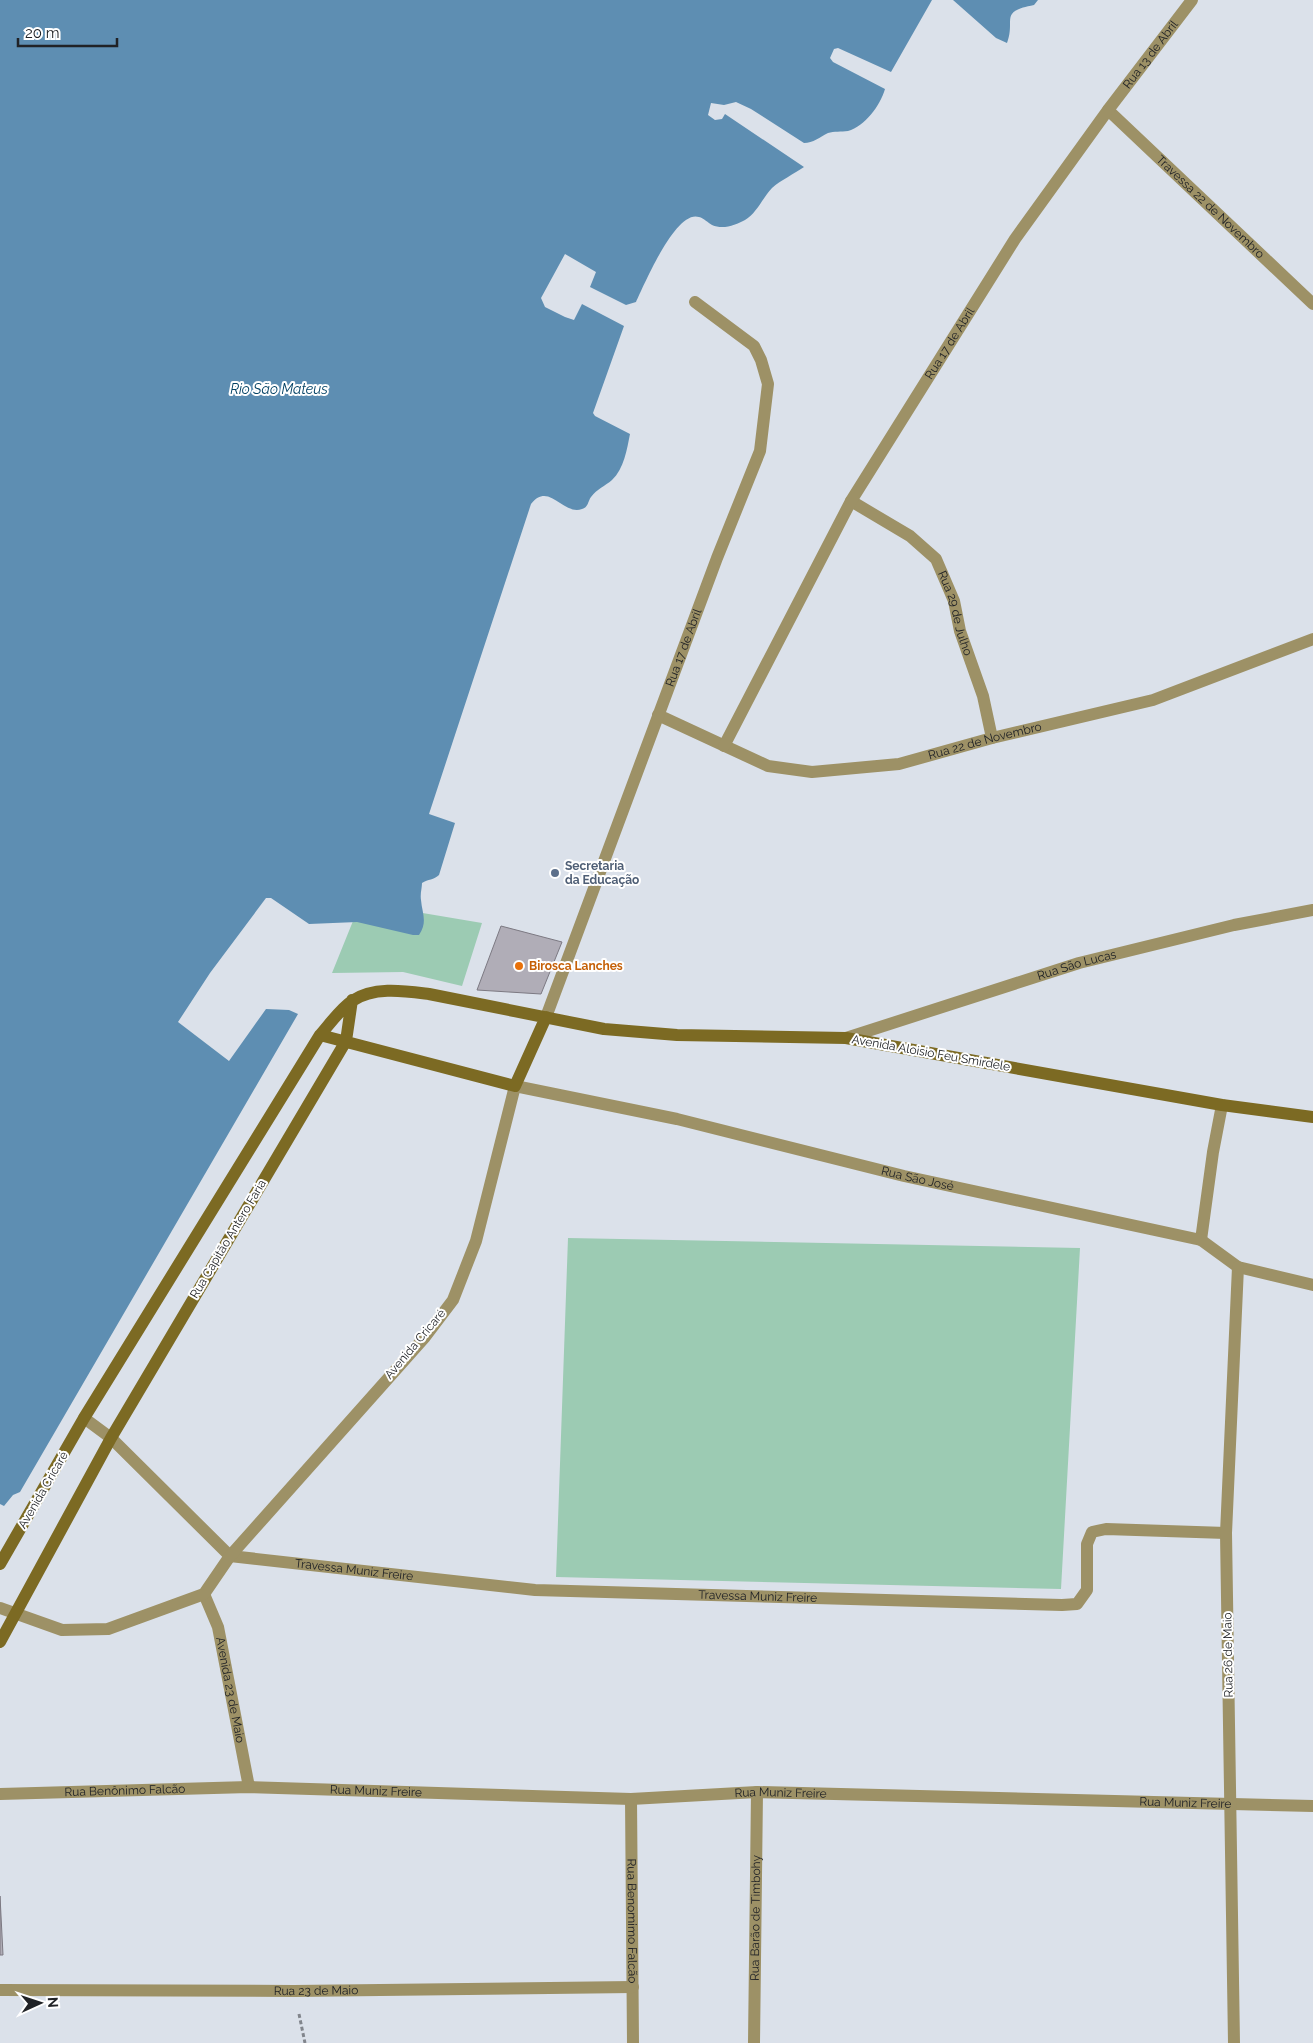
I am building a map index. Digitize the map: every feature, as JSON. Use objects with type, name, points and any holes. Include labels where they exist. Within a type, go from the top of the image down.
[{"type":"street","name":"Rua 13 de Abril","points":[[1108,110],[1192,0]]},
{"type":"street","name":"Travessa 22 de Novembro","points":[[1108,110],[1313,304]]},
{"type":"street","name":"Rua 17 de Abril","points":[[724,746],[851,501],[1015,239],[1108,110]]},
{"type":"street","name":"Rua 17 de Abril","points":[[546,1017],[658,715],[760,451],[768,384],[761,360],[754,346],[696,302]]},
{"type":"street","name":"Rua 29 de Julho","points":[[851,501],[910,536],[936,559],[954,601],[960,631],[982,696],[992,738]]},
{"type":"street","name":"Rua 22 de Novembro","points":[[658,715],[768,766],[812,772],[899,764],[992,738],[1153,700],[1313,639]]},
{"type":"street","name":"Rua São Lucas","points":[[846,1038],[1080,963],[1234,925],[1313,910]]},
{"type":"street","points":[[230,1556],[111,1438],[84,1418],[320,1035],[352,1000],[377,992],[400,990],[546,1017],[515,1086],[346,1040],[320,1035]]},
{"type":"street","name":"Rua Capitão Antero Faria","points":[[111,1438],[346,1040],[352,1000]]},
{"type":"street","name":"Avenida Aloisio Feu Smirdele","points":[[546,1017],[604,1029],[677,1035],[846,1038],[1222,1105],[1313,1117]]},
{"type":"street","name":"Rua São José","points":[[515,1086],[677,1119],[904,1176],[1200,1240],[1238,1267],[1313,1285]]},
{"type":"street","name":"Avenida Cricaré","points":[[204,1594],[230,1556],[425,1337],[453,1300],[476,1241],[515,1086]]},
{"type":"street","points":[[1200,1240],[1222,1105]]},
{"type":"street","name":"Rua 26 de Maio","points":[[1234,2043],[1226,1534],[1238,1267]]},
{"type":"street","name":"Avenida Cricaré","points":[[0,1564],[84,1418]]},
{"type":"street","points":[[0,1642],[14,1613],[111,1438]]},
{"type":"street","name":"Travessa Muniz Freire","points":[[230,1556],[535,1590],[1062,1606],[1077,1604],[1086,1590],[1087,1544],[1092,1532],[1106,1529],[1226,1534]]},
{"type":"street","points":[[0,1608],[62,1630],[108,1629],[204,1594]]},
{"type":"street","name":"Avenida 23 de Maio","points":[[204,1594],[218,1627],[249,1787]]},
{"type":"street","name":"Rua Muniz Freire","points":[[249,1787],[631,1799],[756,1792],[1313,1806]]},
{"type":"street","name":"Rua Benônimo Falcão","points":[[0,1794],[249,1787]]},
{"type":"street","name":"Rua Barão de Timbohy","points":[[754,2043],[756,1792]]},
{"type":"street","name":"Rua Benomimo Falcão","points":[[631,1799],[633,2043]]},
{"type":"street","name":"Rua 23 de Maio","points":[[0,1990],[294,1991],[633,1987]]},
{"type":"green space","points":[[381,906],[482,923],[462,986],[403,972],[332,973],[353,921]]},
{"type":"green space","points":[[568,1238],[1080,1248],[1061,1589],[556,1577]]},
{"type":"water","name":"Rio São Mateus","points":[[0,0],[932,0],[891,72],[838,48],[834,49],[830,58],[833,62],[885,89],[880,102],[866,120],[848,131],[828,133],[813,141],[804,143],[751,109],[736,102],[724,105],[711,103],[708,115],[715,120],[722,119],[725,114],[804,167],[772,188],[753,213],[741,222],[721,227],[712,225],[699,217],[690,218],[681,225],[662,250],[636,302],[626,305],[590,287],[596,272],[565,254],[541,298],[545,307],[565,317],[574,320],[582,304],[624,326],[593,413],[595,416],[630,434],[628,446],[622,465],[616,475],[593,494],[584,508],[575,510],[550,497],[544,496],[531,504],[429,814],[455,823],[439,875],[422,883],[421,898],[424,922],[422,930],[419,935],[413,935],[357,922],[309,924],[271,898],[266,898],[210,973],[178,1022],[229,1061],[266,1009],[289,1010],[298,1014],[20,1492],[13,1495],[4,1506],[0,1504]]},
{"type":"water","points":[[953,0],[1038,0],[1034,5],[1012,14],[1007,43],[996,38]]},
{"type":"building","name":"Birosca Lanches","points":[[501,926],[562,942],[541,994],[477,990]]},
{"type":"building","points":[[0,1896],[3,1955],[0,1955]]},
{"type":"place","name":"Secretaria da Educação","points":[[555,873]]},
{"type":"place","name":"Birosca Lanches","points":[[519,966]]}]
